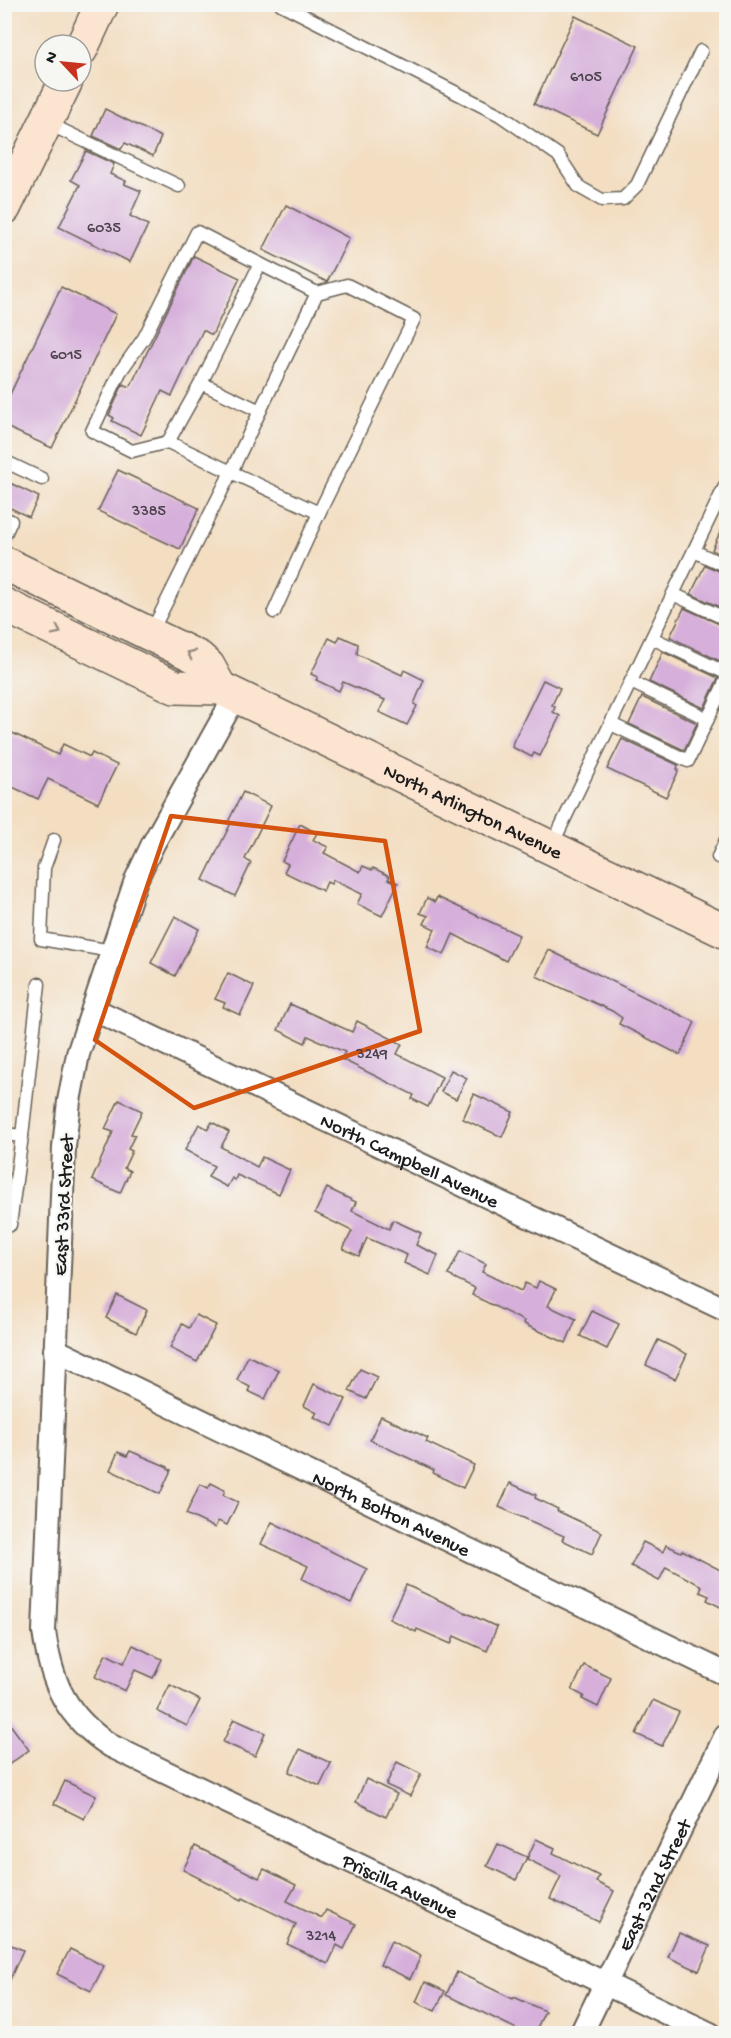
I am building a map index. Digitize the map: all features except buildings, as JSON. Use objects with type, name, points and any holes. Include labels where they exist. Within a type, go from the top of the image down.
[{"type":"main road","points":[[88,33],[102,4]]},
{"type":"main road","points":[[4,208],[60,93]]},
{"type":"main road","points":[[4,563],[204,661],[228,692]]},
{"type":"main road","name":"North Arlington Avenue","points":[[4,605],[175,687],[228,692],[726,932]]},
{"type":"street","name":"East 33rd Street","points":[[95,1735],[73,1713],[60,1692],[48,1659],[44,1631],[64,1147],[69,1101],[78,1054],[144,860],[228,692]]},
{"type":"street","name":"North Campbell Avenue","points":[[93,1009],[726,1310]]},
{"type":"street","name":"North Bolton Avenue","points":[[55,1350],[726,1674]]},
{"type":"street","name":"Priscilla Avenue","points":[[95,1735],[111,1746],[710,2034]]},
{"type":"street","name":"East 32nd Street","points":[[581,2034],[726,1735]]},
{"type":"lane","points":[[281,4],[500,115],[558,155],[579,187],[602,200],[623,199],[638,185],[701,51]]},
{"type":"lane","points":[[46,122],[178,186]]},
{"type":"lane","points":[[274,612],[319,513],[414,319],[347,285],[317,293],[197,232],[144,338],[120,372],[92,431],[132,451],[168,442],[319,513]]},
{"type":"lane","points":[[168,442],[201,383],[260,264]]},
{"type":"lane","points":[[150,634],[317,293]]},
{"type":"lane","points":[[201,383],[260,411]]},
{"type":"lane","points":[[4,461],[42,479]]},
{"type":"lane","points":[[551,848],[694,551],[721,509],[726,484]]},
{"type":"lane","points":[[4,518],[11,521],[4,536]]},
{"type":"lane","points":[[694,551],[726,566]]},
{"type":"lane","points":[[673,594],[726,619]]},
{"type":"lane","points":[[652,638],[726,673]]},
{"type":"lane","points":[[611,724],[687,760],[726,680]]},
{"type":"lane","points":[[631,682],[708,718]]},
{"type":"lane","points":[[54,840],[44,868],[40,939],[112,951]]},
{"type":"lane","points":[[718,856],[726,840]]},
{"type":"lane","points":[[4,1228],[10,1225],[39,984]]},
{"type":"lane","points":[[4,1134],[22,1136]]},
{"type":"highlighted area","points":[[171,816],[385,841],[420,1031],[194,1108],[95,1040]]}]
